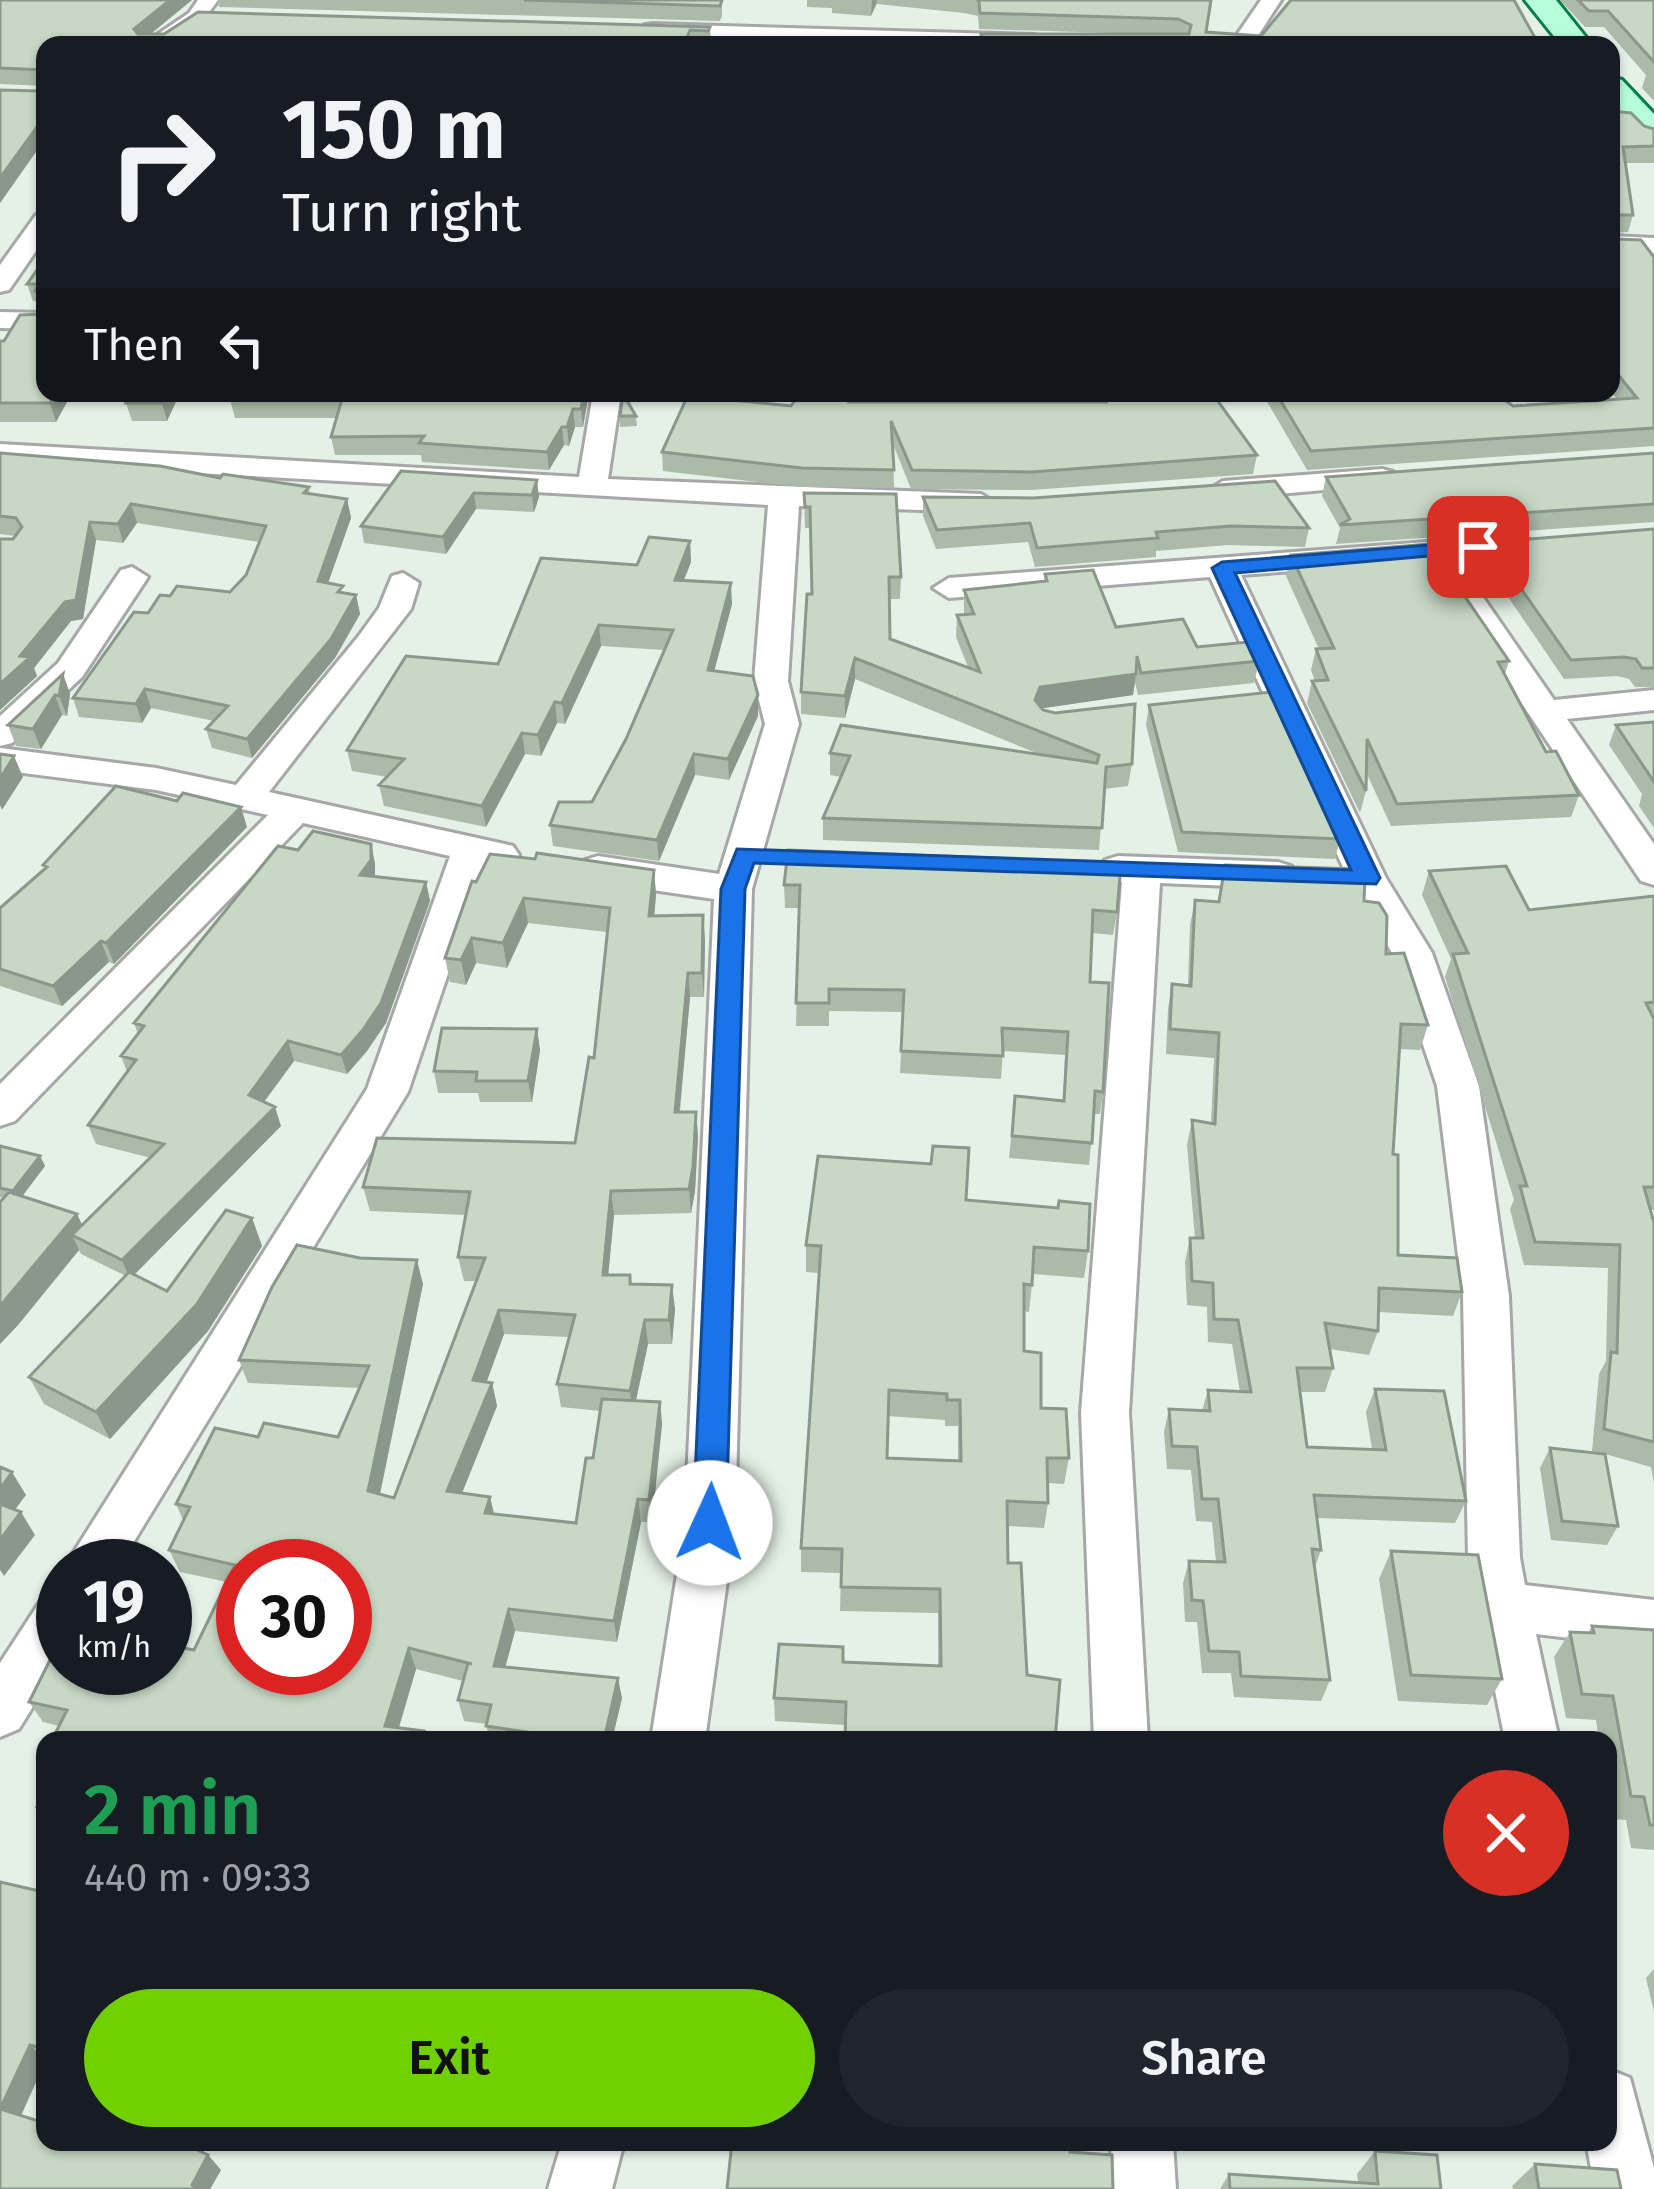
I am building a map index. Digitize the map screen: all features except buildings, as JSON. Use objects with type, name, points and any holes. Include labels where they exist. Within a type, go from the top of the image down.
[{"type":"street","points":[[1247,36],[1271,0]]},
{"type":"street","points":[[1540,0],[1570,36]]},
{"type":"street","points":[[168,36],[208,12]]},
{"type":"street","points":[[620,29],[885,36]]},
{"type":"street","points":[[1620,97],[1654,134]]},
{"type":"street","points":[[0,284],[36,233]]},
{"type":"street","points":[[1620,244],[1654,246]]},
{"type":"street","points":[[0,320],[36,321]]},
{"type":"street","points":[[592,488],[606,402]]},
{"type":"street","points":[[0,453],[203,461],[784,500],[1008,504]]},
{"type":"street","points":[[1192,492],[1422,475]]},
{"type":"street","points":[[679,1731],[710,1523],[739,872],[782,724],[771,681],[784,500]]},
{"type":"street","points":[[950,588],[1544,542]]},
{"type":"street","points":[[1434,550],[1654,872]]},
{"type":"street","points":[[1222,568],[1367,878],[1412,952],[1458,1087],[1486,1296],[1494,1558],[1530,1731]]},
{"type":"street","points":[[0,735],[70,670],[132,577]]},
{"type":"street","points":[[244,799],[370,644],[395,609],[403,583]]},
{"type":"street","points":[[1235,700],[1281,695]]},
{"type":"street","points":[[1547,711],[1654,700]]},
{"type":"street","points":[[0,759],[156,778],[471,851],[554,862],[739,872],[792,856]]},
{"type":"street","points":[[0,1110],[295,810]]},
{"type":"street","points":[[108,1539],[387,1092],[471,851]]},
{"type":"street","points":[[1072,867],[1367,878]]},
{"type":"street","points":[[1121,1731],[1105,1413],[1142,870]]},
{"type":"street","points":[[1504,1606],[1654,1624]]},
{"type":"street","points":[[0,1712],[36,1654]]},
{"type":"street","points":[[1617,2148],[1627,2189]]},
{"type":"street","points":[[580,2189],[591,2151]]},
{"type":"street","points":[[1142,2151],[1144,2189]]},
{"type":"route","points":[[710,1523],[733,889],[745,854],[1367,878],[1222,568],[1478,547]]}]
